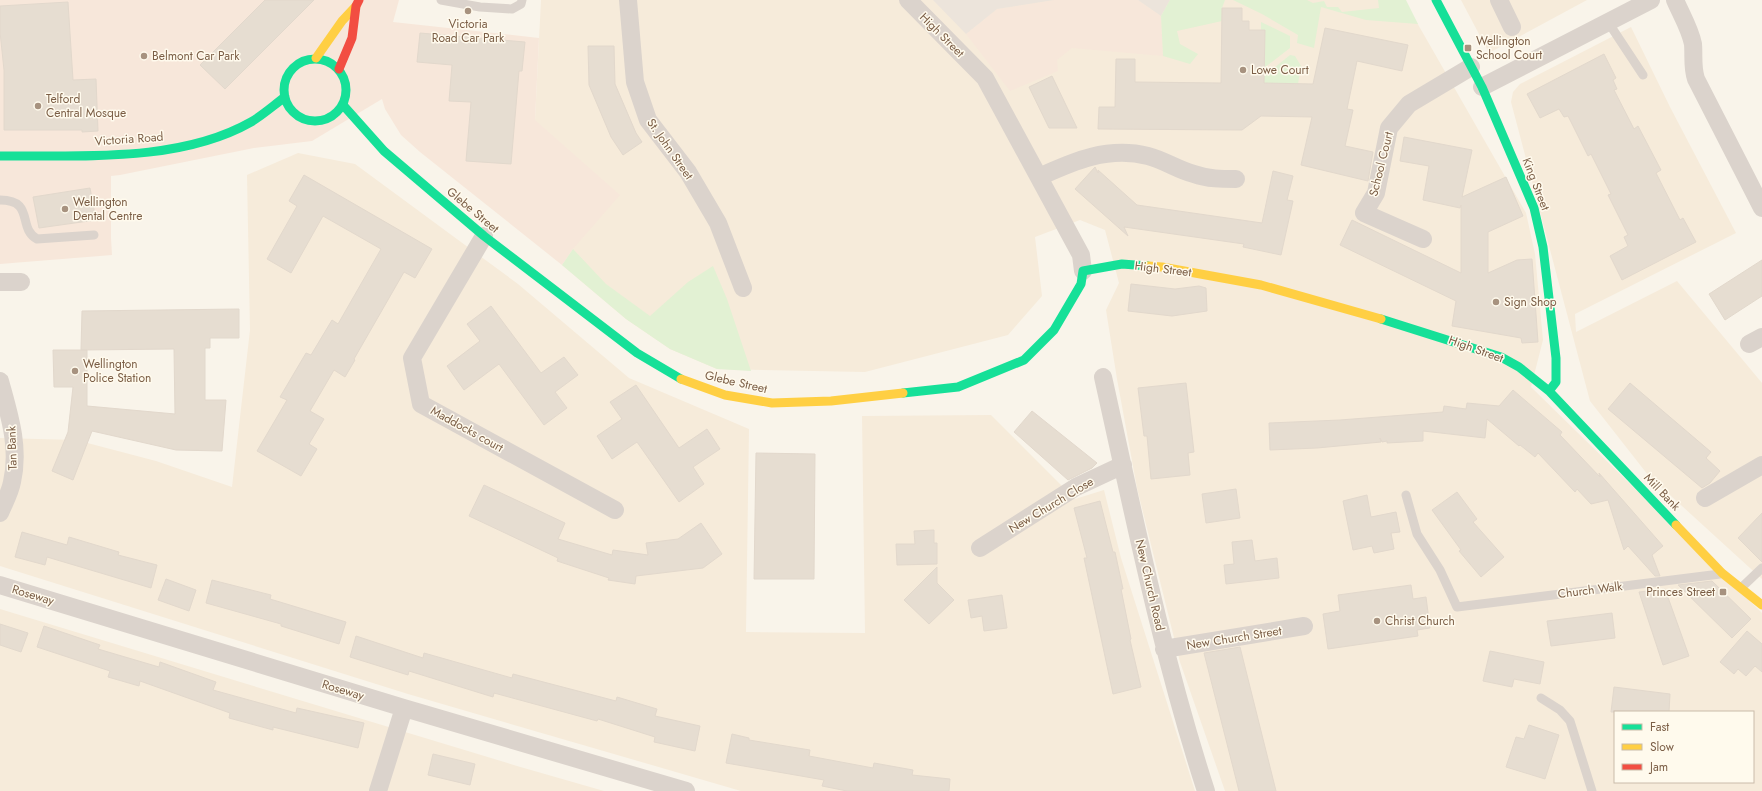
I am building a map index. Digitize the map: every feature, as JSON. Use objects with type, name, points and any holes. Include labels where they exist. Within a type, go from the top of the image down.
[{"type":"street","name":"St. John Street","points":[[628,0],[635,82],[648,120],[688,172],[718,223],[743,288]]},
{"type":"street","name":"High Street","points":[[908,0],[985,78],[1081,255],[1083,271],[1122,264],[1162,267],[1261,285],[1346,308],[1501,357],[1519,367],[1549,391]]},
{"type":"street","name":"King Street","points":[[1436,0],[1482,87],[1534,208],[1543,247],[1556,358],[1556,382],[1549,391]]},
{"type":"street","points":[[1499,0],[1512,27]]},
{"type":"street","points":[[1482,87],[1651,0]]},
{"type":"street","points":[[1675,0],[1688,28],[1691,39],[1693,66],[1696,79],[1762,208]]},
{"type":"street","points":[[316,58],[342,21],[358,3]]},
{"type":"street","points":[[339,69],[352,38],[358,3]]},
{"type":"street","points":[[316,58],[333,63],[344,77],[347,87],[343,105],[332,120],[310,121],[286,114],[288,105],[285,97],[284,86],[287,77],[298,63],[307,59],[316,58]]},
{"type":"street","name":"School Court","points":[[1423,239],[1364,213],[1376,193],[1389,128],[1409,104],[1471,67]]},
{"type":"street","name":"Victoria Road","points":[[0,156],[155,151],[198,143],[229,132],[256,119],[285,97]]},
{"type":"street","name":"Glebe Street","points":[[343,105],[384,151],[484,236],[636,353],[684,381],[726,395],[772,403],[831,401],[958,387],[1024,360],[1054,330],[1081,284],[1083,271]]},
{"type":"street","name":"Victoria Road","points":[[256,119],[286,114]]},
{"type":"street","name":"Glebe Street","points":[[356,134],[384,151]]},
{"type":"street","points":[[1039,178],[1075,161],[1101,154],[1124,153],[1148,156],[1206,178],[1236,179]]},
{"type":"street","name":"Maddocks court","points":[[484,236],[412,358],[421,404],[615,510]]},
{"type":"street","points":[[0,282],[21,282]]},
{"type":"street","name":"New Church Road","points":[[1103,377],[1164,649],[1206,791]]},
{"type":"street","name":"Tan Bank","points":[[0,381],[11,419],[15,464],[12,483],[0,513]]},
{"type":"street","name":"Mill Bank","points":[[1549,391],[1722,573],[1762,605]]},
{"type":"street","name":"New Church Close","points":[[980,548],[1076,487],[1123,465]]},
{"type":"street","points":[[1705,498],[1762,465]]},
{"type":"street","name":"Roseway","points":[[0,585],[404,708],[686,791]]},
{"type":"street","name":"New Church Street","points":[[1164,649],[1304,626]]},
{"type":"street","points":[[378,791],[404,708]]},
{"type":"lane","points":[[441,0],[512,9],[521,4],[522,0]]},
{"type":"lane","points":[[1608,22],[1642,75]]},
{"type":"lane","points":[[0,200],[9,200],[19,204],[24,211],[31,234],[37,239],[94,234]]},
{"type":"lane","name":"Church Walk","points":[[1406,496],[1417,534],[1440,570],[1457,607],[1722,573]]},
{"type":"lane","points":[[1741,588],[1762,568]]},
{"type":"lane","points":[[1541,698],[1560,710],[1570,721],[1592,791]]},
{"type":"shaded area","points":[[0,0],[399,0],[393,22],[539,38],[535,120],[620,195],[573,249],[562,265],[420,152],[401,135],[385,109],[382,99],[312,141],[254,148],[111,176],[112,255],[0,264]]},
{"type":"shaded area","points":[[541,0],[1404,0],[1526,213],[1535,254],[1543,340],[1531,387],[1762,613],[1762,791],[1225,791],[1180,662],[1137,488],[1106,310],[1119,283],[1105,230],[1080,220],[1035,237],[1042,296],[1008,335],[865,372],[717,369],[670,349],[626,319],[562,265],[573,249],[535,120]]},
{"type":"shaded area","points":[[933,0],[1054,0],[997,9],[966,34]]},
{"type":"shaded area","points":[[1054,0],[1138,0],[1161,16],[1163,56],[1072,48],[1057,60],[1058,71],[1010,91],[966,34],[997,9]]},
{"type":"shaded area","points":[[1138,0],[1170,0],[1161,16]]},
{"type":"shaded area","points":[[1461,0],[1587,0],[1489,53]]},
{"type":"shaded area","points":[[1631,27],[1670,107],[1736,233],[1575,314],[1576,332],[1677,281],[1762,383],[1762,579],[1648,475],[1590,401],[1511,102],[1513,92],[1520,84]]},
{"type":"shaded area","points":[[298,153],[355,164],[518,284],[629,378],[749,429],[746,632],[865,633],[862,416],[991,415],[1075,499],[1104,490],[1121,558],[1195,791],[741,791],[408,694],[0,566],[0,438],[76,440],[156,461],[232,487],[250,330],[247,175]]},
{"type":"shaded area","points":[[0,609],[517,766],[604,791],[0,791]]},
{"type":"green space","points":[[1170,0],[1225,0],[1222,8],[1222,21],[1177,31],[1180,44],[1198,54],[1190,64],[1163,56],[1161,16]]},
{"type":"green space","points":[[1233,0],[1307,0],[1313,3],[1324,1],[1327,7],[1338,7],[1342,12],[1379,8],[1378,0],[1406,0],[1418,24],[1366,20],[1321,7],[1314,48],[1297,43],[1298,35],[1262,14]]},
{"type":"green space","points":[[1261,22],[1290,36],[1290,48],[1264,68],[1265,30],[1261,30]]},
{"type":"green space","points":[[1290,55],[1295,56],[1301,66],[1298,84],[1264,83],[1264,76]]},
{"type":"green space","points":[[573,249],[606,284],[650,316],[688,282],[713,266],[727,299],[751,371],[717,369],[670,349],[626,319],[562,265]]},
{"type":"building","points":[[265,0],[314,0],[225,89],[200,65]]},
{"type":"building","points":[[68,2],[73,80],[96,79],[98,131],[4,130],[4,70],[0,32],[0,6]]},
{"type":"building","points":[[1222,8],[1242,8],[1242,21],[1249,21],[1249,30],[1265,30],[1264,83],[1313,84],[1325,28],[1408,45],[1402,71],[1357,61],[1347,109],[1353,110],[1345,146],[1373,152],[1368,181],[1301,165],[1312,117],[1261,116],[1242,130],[1098,129],[1099,107],[1115,107],[1116,59],[1135,59],[1135,82],[1221,83]]},
{"type":"building","points":[[420,33],[525,42],[522,71],[519,71],[511,164],[466,161],[471,102],[449,101],[452,65],[417,62]]},
{"type":"building","points":[[588,46],[614,46],[615,84],[636,133],[642,142],[623,155],[611,137],[589,85]]},
{"type":"building","points":[[1604,54],[1616,78],[1613,80],[1617,89],[1614,90],[1634,129],[1638,126],[1661,170],[1656,173],[1680,220],[1683,218],[1696,242],[1622,280],[1610,256],[1628,246],[1624,237],[1628,235],[1608,195],[1611,194],[1591,154],[1588,156],[1568,116],[1564,117],[1559,109],[1540,118],[1527,94]]},
{"type":"building","points":[[1052,76],[1077,128],[1049,128],[1029,87]]},
{"type":"building","points":[[1404,137],[1472,150],[1462,197],[1506,177],[1523,216],[1488,232],[1488,273],[1517,260],[1532,259],[1538,342],[1522,343],[1521,338],[1452,326],[1456,301],[1340,245],[1352,220],[1461,273],[1461,205],[1460,208],[1423,200],[1429,166],[1400,161]]},
{"type":"building","points":[[1095,167],[1098,173],[1098,170],[1137,205],[1262,223],[1273,171],[1293,176],[1287,200],[1293,201],[1281,255],[1243,247],[1244,244],[1124,227],[1128,236],[1075,189]]},
{"type":"building","points":[[304,175],[432,249],[415,278],[404,272],[345,377],[334,370],[310,411],[324,419],[309,444],[317,449],[301,476],[257,451],[287,400],[280,397],[306,353],[311,355],[332,320],[338,324],[381,249],[323,216],[291,273],[267,259],[297,206],[289,201]]},
{"type":"building","name":"Wellington Dental Centre","points":[[90,188],[96,220],[39,228],[33,197]]},
{"type":"building","points":[[1762,260],[1762,296],[1725,320],[1709,294]]},
{"type":"building","points":[[1131,284],[1175,289],[1199,286],[1206,288],[1207,311],[1172,316],[1128,311]]},
{"type":"building","points":[[491,306],[541,373],[564,357],[578,375],[555,392],[567,408],[544,425],[499,364],[464,390],[447,366],[480,341],[467,324]]},
{"type":"building","points":[[239,309],[239,338],[210,338],[210,348],[205,348],[205,400],[226,400],[222,451],[176,450],[92,431],[73,480],[52,471],[68,432],[73,387],[54,387],[53,350],[81,350],[82,311]],"holes":[[[174,349],[175,414],[87,406],[87,350],[81,350]]]},
{"type":"building","points":[[1186,383],[1194,452],[1188,453],[1190,475],[1151,479],[1147,436],[1144,436],[1138,388]]},
{"type":"building","points":[[1630,383],[1711,452],[1706,458],[1720,471],[1710,483],[1702,488],[1608,409]]},
{"type":"building","points":[[636,385],[679,448],[707,429],[720,449],[693,467],[704,484],[679,502],[637,442],[612,459],[597,436],[622,419],[610,402]]},
{"type":"building","points":[[1513,390],[1562,432],[1560,435],[1600,477],[1599,473],[1663,546],[1652,555],[1660,576],[1655,576],[1628,546],[1624,550],[1608,500],[1591,504],[1577,489],[1575,492],[1538,453],[1535,457],[1520,445],[1519,446],[1487,419],[1485,438],[1423,431],[1423,441],[1387,443],[1387,441],[1382,442],[1380,438],[1381,442],[1317,448],[1270,450],[1269,423],[1340,420],[1443,412],[1444,406],[1466,409],[1467,403],[1499,406]]},
{"type":"building","points":[[1032,411],[1097,463],[1092,468],[1068,480],[1014,432]]},
{"type":"building","points":[[756,453],[815,454],[814,579],[754,579]]},
{"type":"building","points":[[484,485],[565,523],[558,539],[612,555],[613,550],[648,555],[646,543],[678,539],[701,523],[722,554],[703,568],[636,576],[635,584],[608,580],[609,578],[557,561],[558,558],[469,516]]},
{"type":"building","points":[[1236,489],[1240,518],[1206,523],[1202,494]]},
{"type":"building","points":[[1457,492],[1477,519],[1473,522],[1504,557],[1481,577],[1459,551],[1461,550],[1432,510]]},
{"type":"building","points":[[1367,495],[1371,517],[1396,512],[1400,532],[1391,533],[1394,549],[1374,553],[1372,546],[1353,550],[1343,501]]},
{"type":"building","points":[[1100,501],[1113,552],[1115,552],[1123,589],[1121,589],[1130,640],[1141,687],[1113,694],[1084,558],[1087,558],[1074,508]]},
{"type":"building","points":[[1762,513],[1762,562],[1738,538]]},
{"type":"building","points":[[934,530],[934,543],[937,543],[937,564],[897,565],[896,544],[915,544],[914,531]]},
{"type":"building","points":[[22,532],[67,545],[69,537],[119,552],[118,555],[157,565],[151,588],[47,557],[45,565],[15,557]]},
{"type":"building","points":[[1252,540],[1255,561],[1277,558],[1279,578],[1226,584],[1224,565],[1234,564],[1232,542]]},
{"type":"building","points":[[937,567],[937,583],[954,600],[929,624],[904,600]]},
{"type":"building","points":[[166,579],[196,590],[189,611],[158,600]]},
{"type":"building","points":[[212,580],[271,595],[270,599],[346,622],[339,644],[281,626],[281,624],[206,603]]},
{"type":"building","points":[[1712,581],[1751,619],[1732,638],[1678,585]]},
{"type":"building","name":"Christ Church","points":[[1411,585],[1413,599],[1426,597],[1430,628],[1417,630],[1418,636],[1328,649],[1323,614],[1340,611],[1338,595]]},
{"type":"building","points":[[1665,589],[1689,656],[1663,665],[1639,592]]},
{"type":"building","points":[[1002,595],[1007,628],[984,631],[982,616],[971,618],[968,600]]},
{"type":"building","points":[[1612,613],[1615,638],[1551,646],[1547,621]]},
{"type":"building","points":[[0,624],[28,633],[21,652],[0,645]]},
{"type":"building","points":[[44,626],[100,645],[98,649],[159,667],[160,662],[216,682],[213,690],[296,713],[297,708],[364,723],[358,748],[273,727],[273,730],[229,718],[230,713],[140,681],[139,686],[108,677],[110,671],[37,647]]},
{"type":"building","points":[[1747,631],[1762,644],[1762,672],[1755,666],[1746,676],[1738,669],[1734,674],[1720,662]]},
{"type":"building","points":[[356,636],[423,658],[424,653],[512,678],[513,674],[616,701],[617,697],[657,709],[655,716],[700,726],[695,751],[654,742],[655,737],[598,719],[597,721],[494,693],[493,697],[409,671],[408,675],[350,657]]},
{"type":"building","points":[[1240,647],[1276,791],[1239,791],[1204,653]]},
{"type":"building","points":[[1490,651],[1544,662],[1540,684],[1514,679],[1512,687],[1483,681]]},
{"type":"building","points":[[1614,687],[1670,694],[1669,711],[1611,712]]},
{"type":"building","points":[[1529,725],[1559,735],[1545,779],[1506,767],[1516,737],[1524,739]]},
{"type":"building","points":[[732,734],[749,738],[749,740],[810,750],[809,756],[873,768],[874,763],[913,770],[912,775],[950,779],[949,791],[847,791],[822,786],[824,780],[726,763]]},
{"type":"building","points":[[433,754],[475,764],[470,785],[428,775]]},
{"type":"traffic: fast","points":[[1436,0],[1482,87],[1534,208],[1543,247],[1556,358],[1556,382],[1549,391]]},
{"type":"traffic: fast","points":[[309,59],[321,59],[337,68],[344,78],[346,90],[344,102],[337,112],[321,121],[309,121],[298,116],[289,107],[284,96],[284,84],[289,73],[298,64],[309,59]]},
{"type":"traffic: fast","points":[[0,156],[96,156],[161,151],[193,144],[223,135],[251,122],[285,97]]},
{"type":"traffic: fast","points":[[343,105],[384,151],[484,236],[637,353],[681,379]]},
{"type":"traffic: fast","points":[[903,393],[958,387],[1024,360],[1054,330],[1081,284],[1083,271],[1122,264],[1148,266]]},
{"type":"traffic: fast","points":[[1381,319],[1501,357],[1519,367],[1549,391],[1676,525]]},
{"type":"traffic: slow","points":[[316,58],[342,21],[356,6]]},
{"type":"traffic: slow","points":[[1148,266],[1162,267],[1261,285],[1381,319]]},
{"type":"traffic: slow","points":[[681,379],[725,395],[772,403],[831,401],[903,393]]},
{"type":"traffic: slow","points":[[1676,525],[1722,573],[1762,605]]},
{"type":"traffic: jam","points":[[339,69],[352,38],[356,6],[359,0]]},
{"type":"place","name":"Victoria Road Car Park","points":[[468,11]]},
{"type":"place","name":"Wellington School Court","points":[[1468,48]]},
{"type":"place","name":"Belmont Car Park","points":[[144,56]]},
{"type":"place","name":"Lowe Court","points":[[1243,70]]},
{"type":"place","name":"Telford Central Mosque","points":[[38,106]]},
{"type":"place","name":"Wellington Dental Centre","points":[[65,209]]},
{"type":"place","name":"Sign Shop","points":[[1496,302]]},
{"type":"place","name":"Wellington Police Station","points":[[75,371]]},
{"type":"place","name":"Princes Street","points":[[1723,592]]},
{"type":"place","name":"Christ Church","points":[[1377,621]]}]
